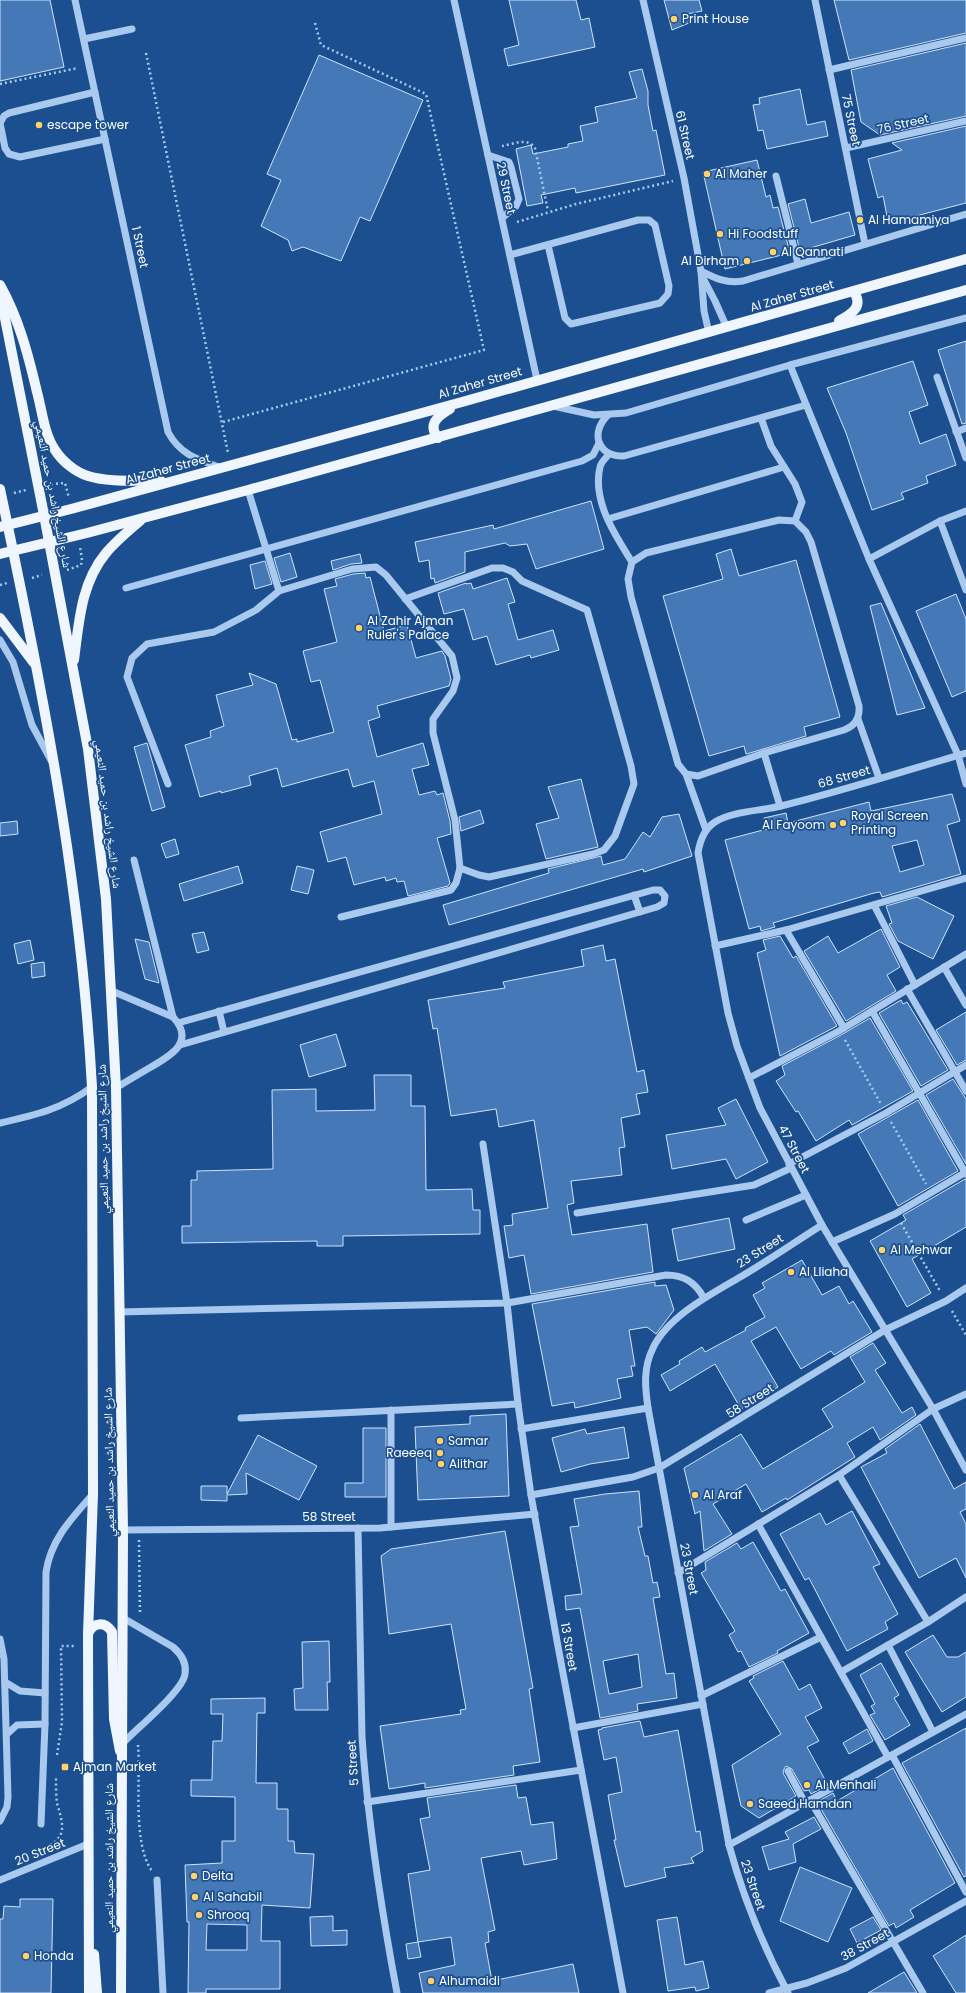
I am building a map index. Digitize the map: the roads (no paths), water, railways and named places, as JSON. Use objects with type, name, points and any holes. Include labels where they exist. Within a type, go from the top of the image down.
[{"type":"main road","name":"Al Zaher Street","points":[[4,526],[462,402],[966,260]]},
{"type":"main road","points":[[0,285],[17,319],[24,338],[47,434],[55,450],[71,466],[88,476],[111,479],[171,482]]},
{"type":"main road","points":[[0,554],[142,519],[438,438],[966,290]]},
{"type":"main road","points":[[824,329],[854,312],[858,302],[854,292]]},
{"type":"main road","name":"شارع الشيخ راشد بن حميد النعيمي","points":[[0,293],[44,515],[94,790],[105,892],[112,991],[116,1088],[120,1312],[123,1530],[121,1993]]},
{"type":"main road","points":[[438,438],[433,428],[436,418],[462,402]]},
{"type":"main road","name":"شارع الشيخ راشد بن حميد النعيمي","points":[[0,489],[4,526],[13,550],[36,666],[77,914],[86,993],[92,1087],[92,1494],[88,1634],[89,1993]]},
{"type":"main road","points":[[72,670],[81,606],[86,588],[106,554],[142,519]]},
{"type":"main road","points":[[0,618],[36,666]]},
{"type":"main road","points":[[88,1634],[90,1628],[96,1624],[108,1626],[112,1632],[114,1729],[123,1758]]},
{"type":"main road","points":[[88,1925],[94,1949],[97,1993]]},
{"type":"street","name":"1 Street","points":[[76,0],[168,432],[173,441],[188,455],[226,466]]},
{"type":"street","name":"29 Street","points":[[454,0],[537,380]]},
{"type":"street","name":"61 Street","points":[[643,0],[684,178],[702,273],[704,311],[709,333]]},
{"type":"street","name":"75 Street","points":[[815,0],[865,244]]},
{"type":"street","points":[[84,39],[132,29]]},
{"type":"street","points":[[829,70],[966,38]]},
{"type":"street","points":[[95,92],[9,113],[0,123],[5,148],[9,154],[20,157],[106,139]]},
{"type":"street","name":"76 Street","points":[[846,148],[966,121]]},
{"type":"street","points":[[487,152],[509,162],[518,196],[516,206],[502,222]]},
{"type":"street","points":[[776,176],[798,264]]},
{"type":"street","points":[[702,273],[722,281],[736,282],[966,214]]},
{"type":"street","points":[[510,255],[638,220],[649,220],[656,225],[669,286],[668,294],[660,303],[575,325],[571,324],[565,318],[548,245]]},
{"type":"street","name":"61 Street","points":[[702,273],[727,328]]},
{"type":"street","points":[[553,406],[580,413],[608,415],[626,413],[790,365],[966,318]]},
{"type":"street","points":[[790,365],[869,559],[958,755],[966,784]]},
{"type":"street","points":[[937,377],[966,458]]},
{"type":"street","points":[[608,415],[598,427],[599,443],[609,454],[624,456],[806,406]]},
{"type":"street","points":[[761,418],[771,446],[795,484],[802,502],[795,521]]},
{"type":"street","points":[[956,432],[966,428]]},
{"type":"street","points":[[126,588],[582,461],[593,454],[599,443]]},
{"type":"street","points":[[609,454],[600,465],[598,488],[612,530],[632,562]]},
{"type":"street","points":[[608,519],[784,467]]},
{"type":"street","points":[[248,490],[279,591]]},
{"type":"street","points":[[869,559],[940,521],[966,511]]},
{"type":"street","points":[[706,830],[686,774],[678,764],[631,597],[628,579],[632,562],[646,553],[768,522],[779,520],[795,521],[806,532],[817,560],[859,706],[858,718],[879,778]]},
{"type":"street","points":[[940,521],[966,590]]},
{"type":"street","points":[[168,784],[127,676],[132,658],[147,644],[214,632],[256,610],[279,591],[352,569],[376,567],[386,575],[452,656],[457,678],[453,691],[433,719],[433,733],[455,820],[460,868],[456,883],[451,890],[341,917]]},
{"type":"street","points":[[405,599],[492,568],[503,568],[513,572],[522,581],[586,610],[631,766],[634,784],[615,836],[604,850],[593,854],[489,877],[460,868]]},
{"type":"street","points":[[0,640],[13,662],[35,732],[53,764]]},
{"type":"street","points":[[686,774],[698,776],[764,753],[850,728],[858,718]]},
{"type":"street","points":[[764,753],[780,806]]},
{"type":"street","name":"68 Street","points":[[706,830],[715,822],[726,817],[780,806],[966,753]]},
{"type":"street","name":"47 Street","points":[[706,830],[700,840],[698,853],[728,1013],[760,1108],[822,1225],[933,1409],[966,1470]]},
{"type":"street","points":[[116,1088],[176,1052],[182,1038],[175,1020],[134,860]]},
{"type":"street","points":[[715,946],[786,930],[966,878]]},
{"type":"street","points":[[112,991],[175,1020],[219,1011],[657,889],[660,890],[665,896],[664,903],[661,906],[180,1045]]},
{"type":"street","points":[[634,895],[640,912]]},
{"type":"street","points":[[874,905],[915,985]]},
{"type":"street","points":[[786,930],[844,1028]]},
{"type":"street","points":[[749,1078],[844,1028],[966,954]]},
{"type":"street","points":[[944,967],[966,1005]]},
{"type":"street","points":[[907,989],[966,1091]]},
{"type":"street","points":[[219,1011],[224,1032]]},
{"type":"street","points":[[832,1242],[896,1214],[966,1173],[872,1011]]},
{"type":"street","points":[[577,1213],[754,1185],[886,1113],[966,1065]]},
{"type":"street","points":[[0,1123],[63,1106],[92,1087]]},
{"type":"street","name":"13 Street","points":[[483,1144],[507,1303],[521,1429],[531,1495],[623,1993]]},
{"type":"street","points":[[746,1220],[806,1195]]},
{"type":"street","name":"23 Street","points":[[787,1991],[758,1931],[737,1875],[729,1845],[648,1408],[645,1373],[653,1347],[670,1326],[704,1298],[822,1225]]},
{"type":"street","points":[[120,1312],[507,1303],[666,1276],[685,1278],[700,1290],[704,1298]]},
{"type":"street","name":"58 Street","points":[[531,1495],[633,1477],[659,1468],[884,1330],[946,1301],[966,1288]]},
{"type":"street","points":[[678,1573],[839,1475],[933,1409],[966,1394]]},
{"type":"street","points":[[241,1418],[518,1404]]},
{"type":"street","points":[[521,1429],[648,1408]]},
{"type":"street","points":[[391,1410],[391,1527]]},
{"type":"street","points":[[839,1475],[928,1622]]},
{"type":"street","points":[[41,1824],[45,1724],[46,1572],[48,1559],[59,1534],[92,1494]]},
{"type":"street","name":"58 Street","points":[[123,1530],[391,1527],[535,1514]]},
{"type":"street","points":[[758,1524],[966,1892]]},
{"type":"street","name":"5 Street","points":[[358,1528],[362,1737],[367,1802],[379,1892],[397,1993]]},
{"type":"street","points":[[841,1672],[928,1622],[966,1597]]},
{"type":"street","points":[[123,1618],[179,1652],[184,1663],[185,1675],[178,1689],[123,1743]]},
{"type":"street","points":[[701,1696],[821,1637]]},
{"type":"street","points":[[0,1639],[3,1651],[5,1682],[8,1797],[7,1807],[0,1820]]},
{"type":"street","points":[[888,1645],[933,1732]]},
{"type":"street","points":[[5,1682],[20,1691],[45,1693]]},
{"type":"street","points":[[573,1728],[703,1704]]},
{"type":"street","points":[[729,1845],[966,1714]]},
{"type":"street","points":[[7,1734],[17,1725],[45,1724]]},
{"type":"street","points":[[367,1802],[581,1770]]},
{"type":"street","points":[[788,1771],[894,1942],[923,1993]]},
{"type":"street","name":"20 Street","points":[[0,1880],[88,1844]]},
{"type":"street","points":[[157,1880],[163,1993]]},
{"type":"street","name":"38 Street","points":[[769,1993],[787,1991],[846,1968],[966,1901]]},
{"type":"place","name":"Print House","points":[[674,19]]},
{"type":"place","name":"escape tower","points":[[39,125]]},
{"type":"place","name":"Al Maher","points":[[707,174]]},
{"type":"place","name":"Al Hamamiya","points":[[860,220]]},
{"type":"place","name":"Hi Foodstuff","points":[[720,234]]},
{"type":"place","name":"Al Qannati","points":[[773,252]]},
{"type":"place","name":"Al Dirham","points":[[747,261]]},
{"type":"place","name":"Al Zahir Ajman Ruler's Palace","points":[[359,628]]},
{"type":"place","name":"Royal Screen Printing","points":[[843,823]]},
{"type":"place","name":"Al Fayoom","points":[[833,825]]},
{"type":"place","name":"Al Mehwar","points":[[882,1250]]},
{"type":"place","name":"Al Lliaha","points":[[791,1272]]},
{"type":"place","name":"Samar","points":[[440,1441]]},
{"type":"place","name":"Raeeeq","points":[[440,1453]]},
{"type":"place","name":"Alithar","points":[[441,1464]]},
{"type":"place","name":"Al Araf","points":[[695,1495]]},
{"type":"place","name":"Ajman Market","points":[[65,1767]]},
{"type":"place","name":"Al Menhali","points":[[807,1785]]},
{"type":"place","name":"Saeed Hamdan","points":[[750,1804]]},
{"type":"place","name":"Delta","points":[[194,1876]]},
{"type":"place","name":"Al Sahabil","points":[[195,1897]]},
{"type":"place","name":"Shrooq","points":[[199,1915]]},
{"type":"place","name":"Honda","points":[[26,1956]]},
{"type":"place","name":"Alhumaidi","points":[[431,1981]]}]
